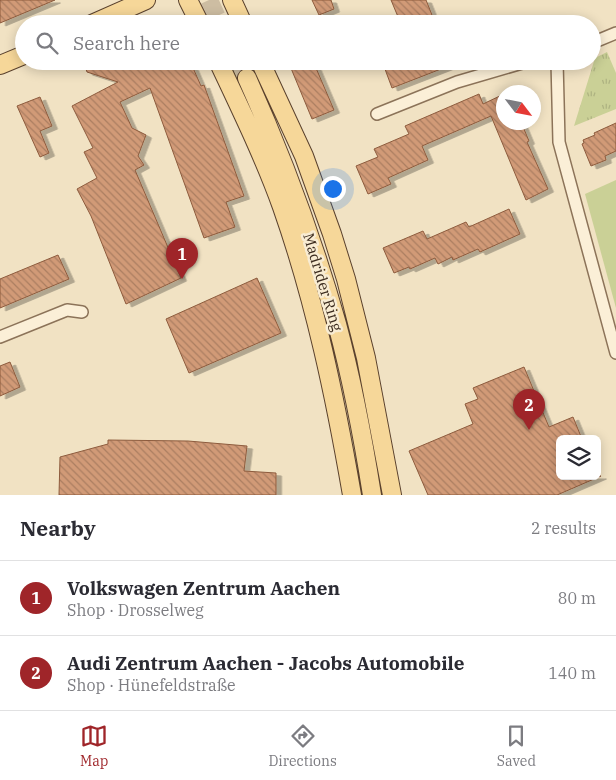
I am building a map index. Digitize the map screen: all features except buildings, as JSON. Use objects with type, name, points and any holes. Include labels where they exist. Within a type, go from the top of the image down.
[{"type":"main road","points":[[112,15],[146,0]]},
{"type":"main road","points":[[188,0],[196,15]]},
{"type":"main road","points":[[232,0],[239,15]]},
{"type":"main road","points":[[0,65],[15,59]]},
{"type":"main road","points":[[222,70],[261,154],[293,241],[321,337],[337,409],[352,495]]},
{"type":"main road","points":[[264,70],[304,156],[346,279],[366,358],[392,495]]},
{"type":"main road","name":"Madrider Ring","points":[[247,78],[288,175],[324,281],[337,326],[361,428],[372,495]]},
{"type":"street","points":[[601,39],[616,33]]},
{"type":"street","points":[[377,114],[457,82],[498,70]]},
{"type":"street","points":[[557,70],[559,142],[616,353]]},
{"type":"street","points":[[0,337],[67,310],[82,312]]},
{"type":"green space","points":[[607,52],[616,73],[616,109],[574,126],[591,70],[601,70],[601,55]]},
{"type":"green space","points":[[231,70],[256,70],[259,75],[247,76],[238,85]]},
{"type":"green space","points":[[616,180],[616,308],[585,194]]},
{"type":"tunnel","points":[[209,0],[216,15]]},
{"type":"tunnel","points":[[243,70],[247,78]]},
{"type":"place","name":"Volkswagen Zentrum Aachen","points":[[182,279]]},
{"type":"place","name":"Audi Zentrum Aachen - Jacobs Automobile","points":[[529,430]]}]
